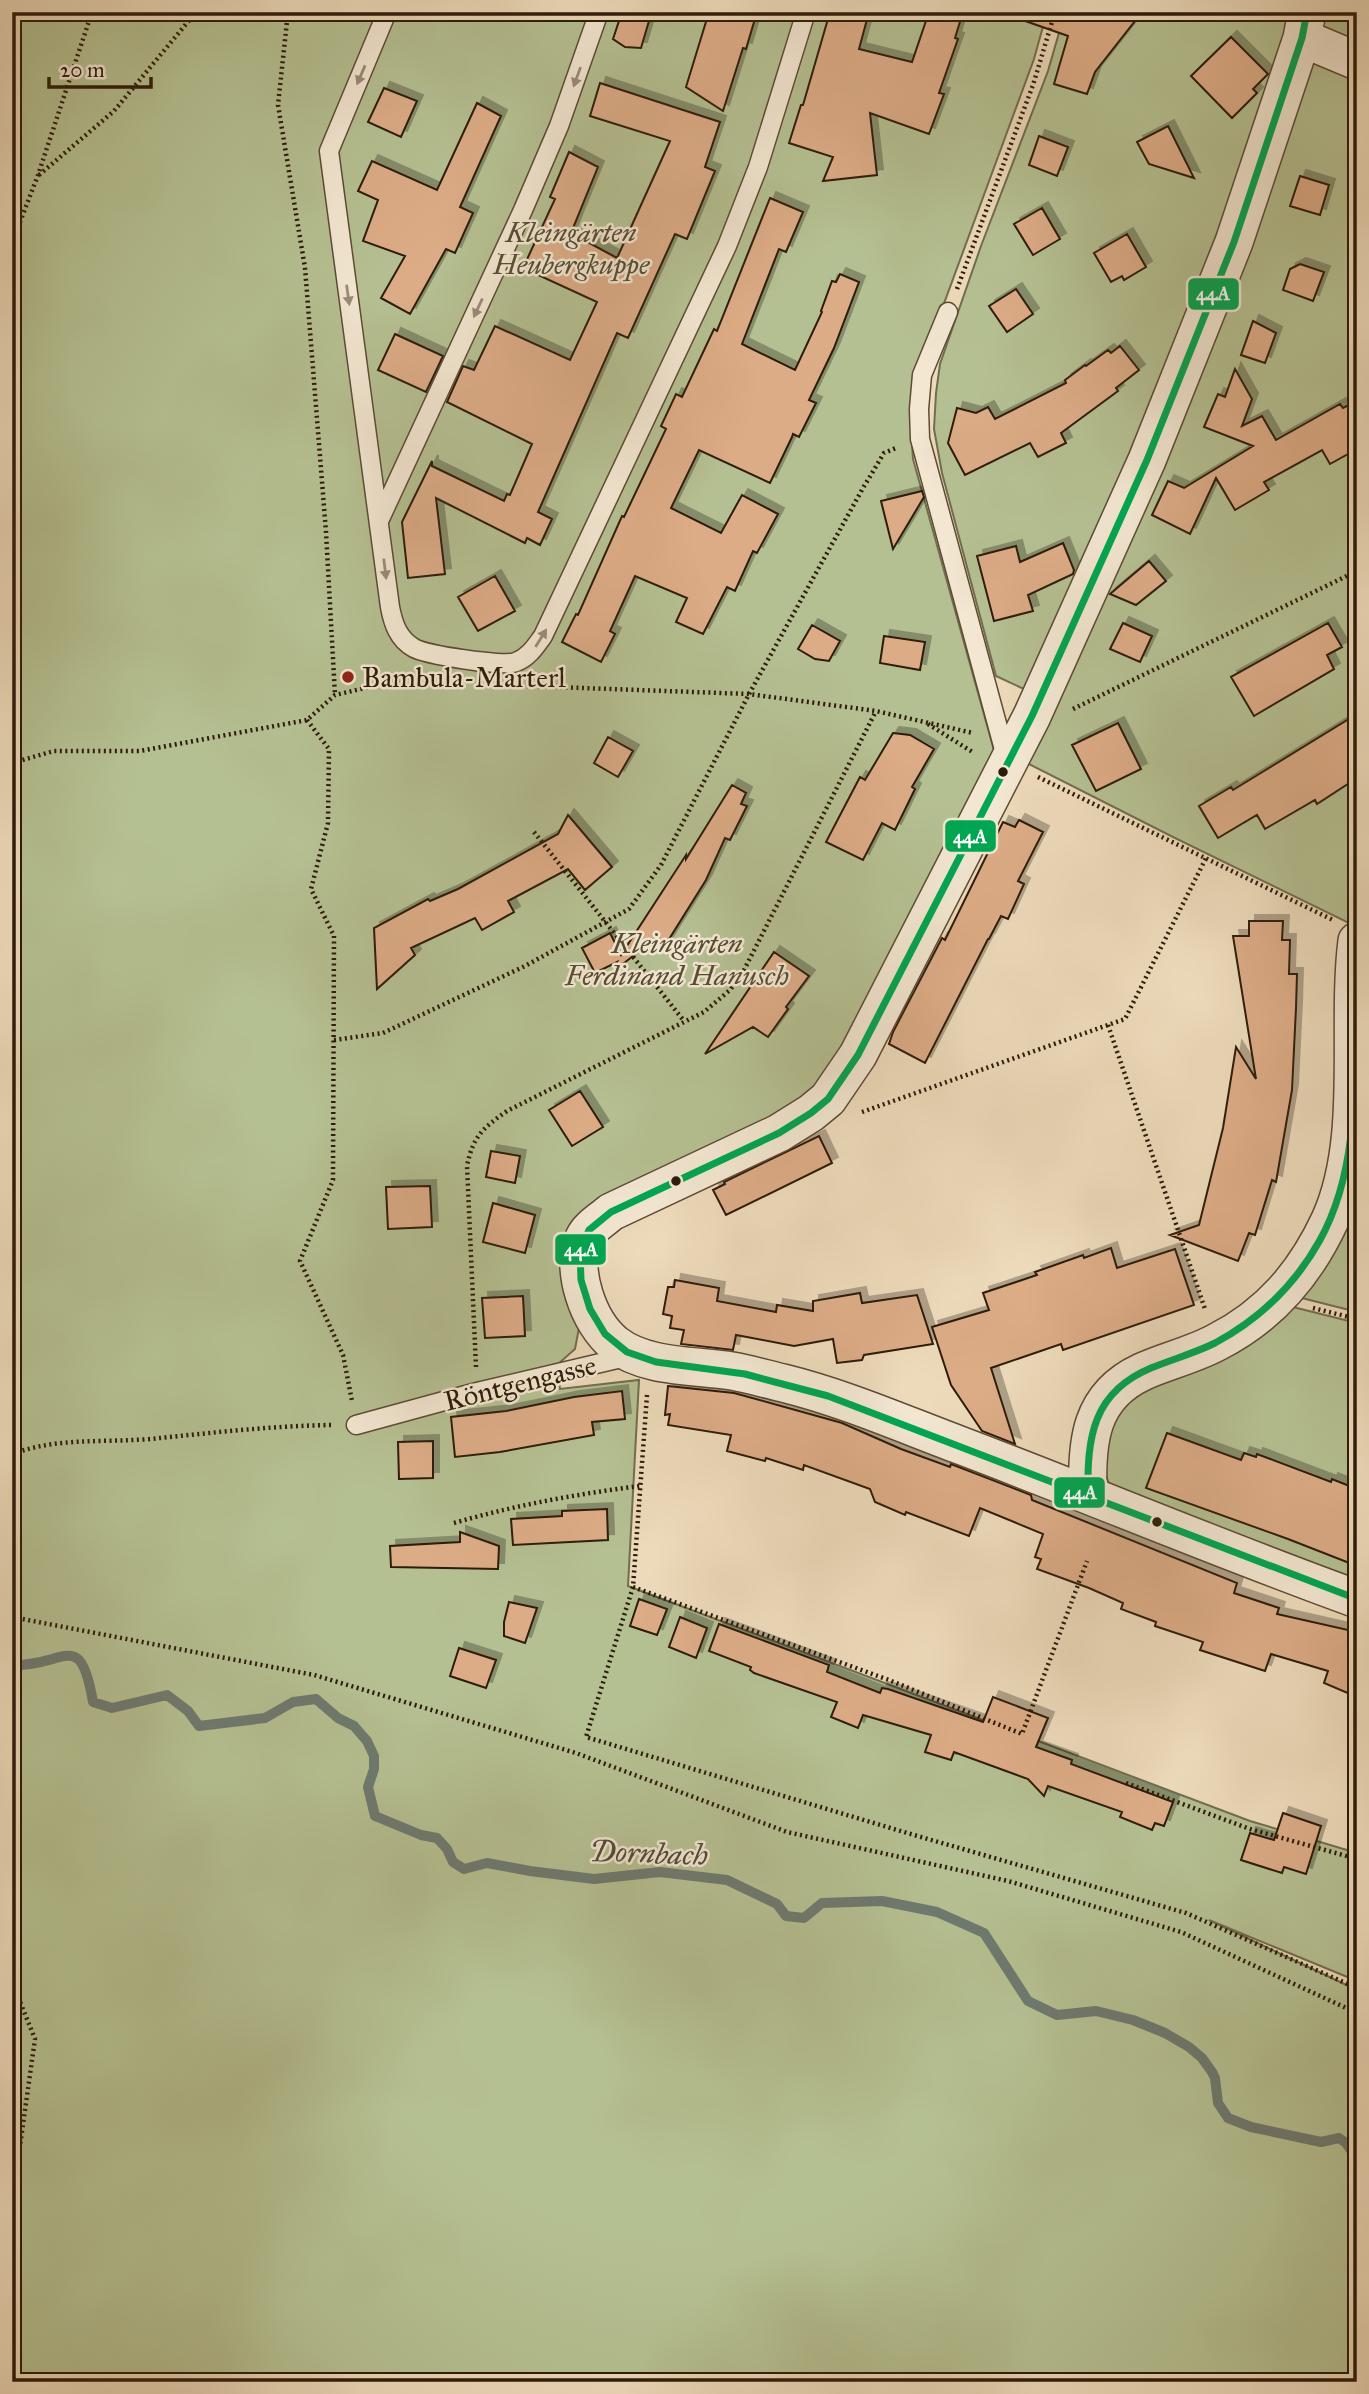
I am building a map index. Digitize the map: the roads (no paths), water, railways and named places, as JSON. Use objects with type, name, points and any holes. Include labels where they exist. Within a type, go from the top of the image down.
[{"type":"street","points":[[641,1357],[605,1335],[596,1321],[584,1292],[580,1271],[580,1254],[585,1237],[592,1227],[611,1212],[779,1133],[811,1113],[828,1098],[858,1055],[993,759],[1032,716],[1147,460],[1234,242],[1304,25],[1357,61]]},
{"type":"street","points":[[1088,1494],[1087,1470],[1092,1426],[1109,1396],[1124,1382],[1143,1371],[1216,1343],[1249,1323],[1278,1300],[1306,1263],[1330,1220],[1349,1149],[1345,931]]},
{"type":"street","name":"Röntgengasse","points":[[641,1357],[734,1371],[818,1392],[1357,1599]]},
{"type":"lane","points":[[387,12],[329,151],[393,624],[400,636],[413,648],[433,654],[495,663],[513,663],[529,655],[543,636],[727,246],[758,167],[806,12]]},
{"type":"lane","points":[[379,521],[523,211],[559,126],[599,12]]},
{"type":"lane","points":[[948,312],[922,375],[920,439],[993,759]]},
{"type":"lane","name":"Röntgengasse","points":[[356,1425],[477,1392],[641,1357]]},
{"type":"waterway","name":"Dornbach","points":[[12,1665],[76,1657],[88,1679],[93,1702],[112,1708],[167,1695],[188,1711],[199,1726],[265,1718],[293,1702],[316,1699],[338,1718],[354,1726],[367,1741],[374,1756],[374,1769],[368,1787],[375,1816],[421,1835],[437,1838],[447,1849],[453,1862],[464,1869],[487,1863],[594,1879],[660,1872],[727,1880],[777,1904],[786,1916],[804,1918],[822,1903],[882,1901],[937,1912],[984,1933],[1028,2001],[1057,2015],[1096,2011],[1133,2020],[1165,2033],[1202,2058],[1215,2078],[1218,2103],[1228,2118],[1251,2127],[1321,2142],[1339,2138],[1357,2159]]},
{"type":"place","name":"Bambula-Marterl","points":[[348,677]]},
{"type":"park label","name":"Kleingärten Heubergkuppe","points":[[571,248]]},
{"type":"park label","name":"Kleingärten Ferdinand Hanusch","points":[[677,959]]}]
